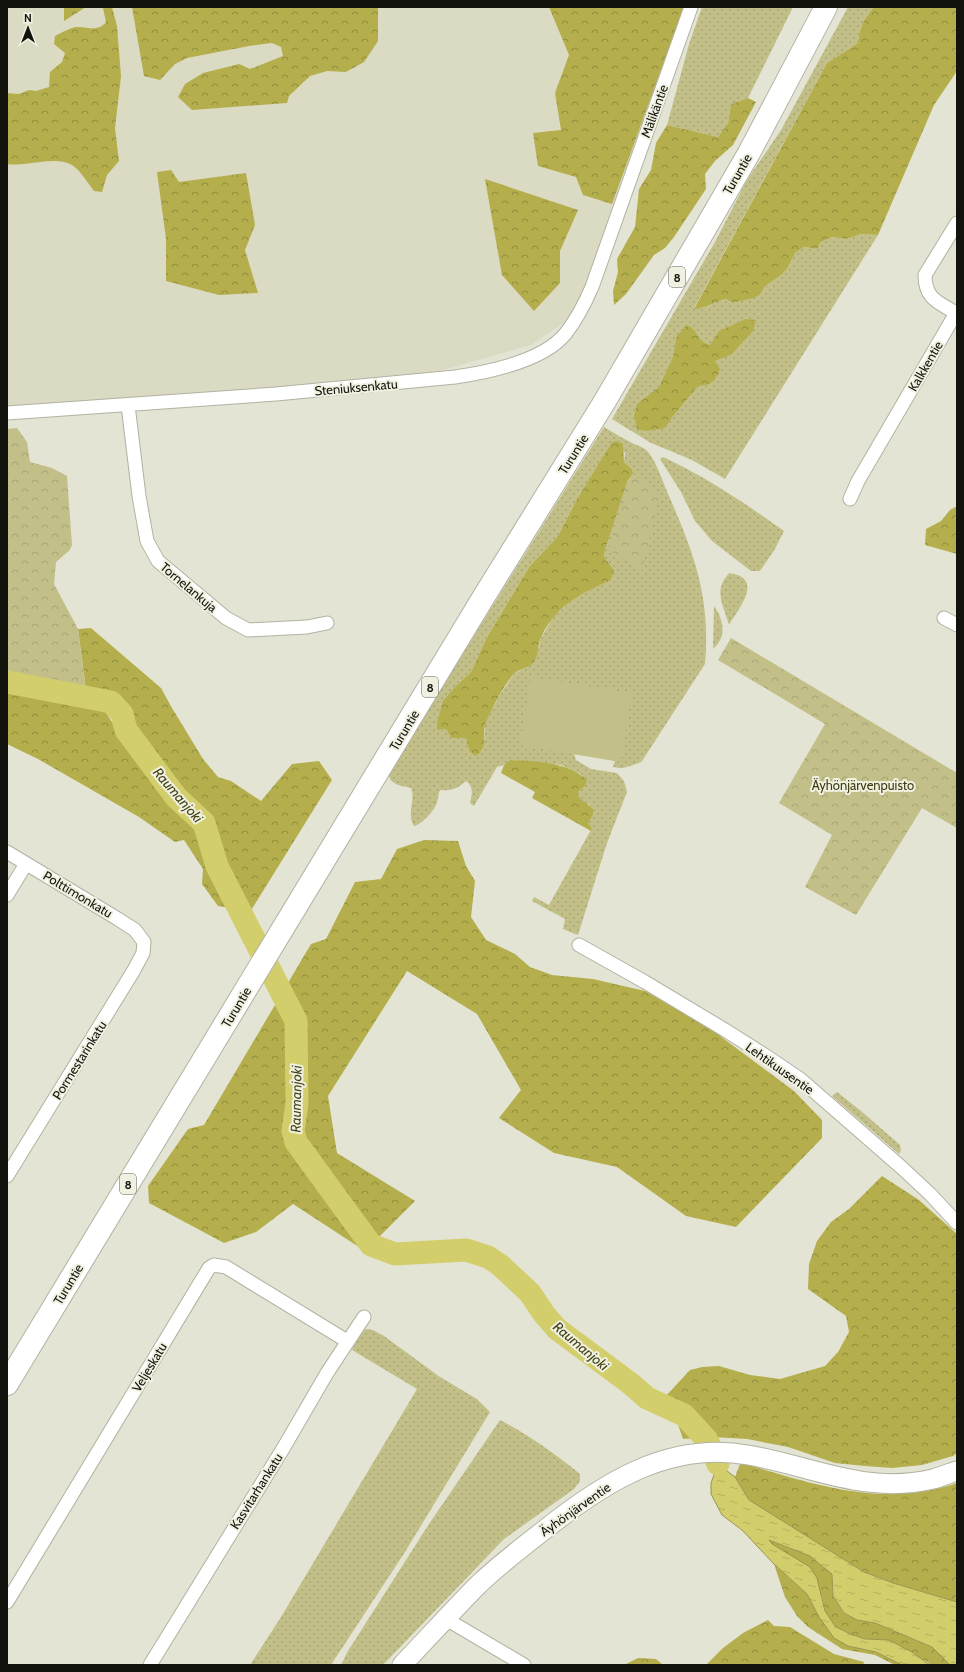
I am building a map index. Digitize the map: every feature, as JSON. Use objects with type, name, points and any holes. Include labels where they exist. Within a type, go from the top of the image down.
[{"type":"highway","name":"Turuntie","points":[[7,1384],[483,598],[606,401],[749,152],[826,7]]},
{"type":"main road","name":"Äyhönjärventie","points":[[402,1665],[480,1583],[515,1552],[598,1490],[625,1475],[655,1463],[691,1454],[728,1453],[768,1459],[845,1480],[879,1484],[906,1483],[933,1479],[957,1470]]},
{"type":"street","name":"Mälikäntie","points":[[617,215],[691,7]]},
{"type":"street","name":"Steniuksenkatu","points":[[7,413],[128,405],[455,377],[484,373],[517,364],[544,351],[566,334],[580,312],[592,288],[617,215]]},
{"type":"street","name":"Kalkkentie","points":[[850,499],[858,481],[957,313],[930,297],[924,284],[924,275],[957,223]]},
{"type":"street","name":"Tornelankuja","points":[[128,405],[139,496],[147,541],[158,561],[226,618],[248,630],[307,627],[327,623]]},
{"type":"street","points":[[944,618],[957,625]]},
{"type":"street","name":"Polttimonkatu","points":[[7,852],[135,930],[144,942]]},
{"type":"street","points":[[7,895],[26,864]]},
{"type":"street","name":"Pormestarinkatu","points":[[7,1176],[134,970],[143,953],[144,942]]},
{"type":"street","name":"Lehtikuusentie","points":[[579,946],[645,982],[725,1030],[800,1079],[901,1167],[930,1194],[957,1223]]},
{"type":"street","name":"Veljeskatu","points":[[7,1602],[209,1268],[214,1266],[226,1267],[347,1341]]},
{"type":"street","name":"Kasvitarhankatu","points":[[150,1665],[284,1447],[347,1341],[364,1317]]},
{"type":"street","points":[[446,1619],[524,1665]]},
{"type":"shaded area","points":[[7,7],[685,7],[580,312],[531,345],[398,383],[7,409]]},
{"type":"green space","points":[[64,7],[86,7],[64,21]]},
{"type":"green space","points":[[99,7],[112,7],[117,26],[121,76],[115,128],[119,161],[107,175],[102,192],[94,191],[78,170],[66,162],[50,161],[7,164],[7,93],[19,94],[29,90],[36,91],[49,87],[50,72],[62,62],[65,53],[54,44],[55,36],[68,29],[76,27],[96,28],[103,25],[106,22],[103,8]]},
{"type":"green space","points":[[132,7],[378,7],[378,41],[364,62],[346,72],[327,71],[310,76],[289,96],[287,103],[192,110],[178,97],[185,84],[203,73],[239,64],[250,69],[283,56],[281,47],[272,43],[187,58],[175,64],[160,80],[144,76]]},
{"type":"green space","points":[[549,7],[684,7],[612,204],[583,195],[576,177],[538,166],[533,133],[561,130],[555,93],[569,55]]},
{"type":"green space","points":[[702,7],[793,7],[748,98],[731,104],[728,123],[718,137],[667,125],[689,44]]},
{"type":"green space","points":[[848,7],[874,7],[867,15],[863,23],[858,43],[827,63],[694,308],[706,306],[726,299],[733,303],[760,295],[765,286],[780,276],[787,269],[795,253],[804,247],[817,249],[821,242],[832,237],[846,239],[861,234],[878,235],[725,479],[692,460],[651,443],[612,419],[715,242],[747,180],[781,130]]},
{"type":"green space","points":[[874,7],[957,7],[957,71],[934,105],[878,235],[861,234],[846,239],[832,237],[821,242],[817,249],[804,247],[795,253],[787,269],[780,276],[765,286],[760,295],[733,303],[726,299],[694,309],[827,63],[858,43],[867,15]]},
{"type":"green space","points":[[748,98],[756,102],[733,145],[715,161],[705,174],[706,189],[674,237],[665,248],[654,255],[626,294],[614,305],[613,291],[618,272],[617,259],[635,227],[639,189],[651,170],[656,143],[667,125],[718,137],[728,123],[731,104]]},
{"type":"green space","points":[[171,170],[179,182],[246,173],[255,225],[245,250],[258,293],[219,295],[166,281],[166,239],[157,172]]},
{"type":"green space","points":[[485,179],[578,210],[560,251],[560,283],[534,311],[502,275]]},
{"type":"green space","points":[[746,319],[756,320],[753,331],[732,354],[715,361],[720,369],[714,380],[710,383],[698,386],[665,428],[646,431],[637,429],[634,416],[637,404],[659,387],[673,357],[677,336],[687,325],[694,330],[702,341],[710,345],[719,331]]},
{"type":"green space","points":[[604,427],[645,449],[655,462],[692,553],[698,574],[705,616],[705,664],[642,761],[625,767],[613,767],[615,761],[621,762],[574,754],[576,760],[591,769],[617,773],[624,781],[627,792],[607,843],[578,935],[563,929],[565,919],[532,901],[534,897],[549,905],[592,828],[587,823],[593,815],[590,805],[578,797],[578,792],[585,786],[582,775],[561,765],[510,760],[504,765],[497,767],[474,806],[470,803],[472,794],[471,788],[469,783],[466,781],[454,789],[440,790],[437,803],[433,810],[424,820],[414,826],[411,816],[411,788],[395,783],[389,776],[429,708]],"holes":[[[612,443],[625,453],[624,462],[632,469],[631,478],[627,482],[623,491],[605,550],[604,557],[608,564],[610,581],[573,599],[553,617],[540,640],[536,658],[533,663],[514,674],[501,693],[485,722],[485,739],[482,751],[476,755],[469,751],[466,738],[451,738],[446,729],[437,730],[458,684],[471,672],[486,639],[529,567],[558,536],[577,499]]]},
{"type":"green space","points":[[17,428],[27,442],[30,462],[52,468],[67,476],[72,545],[70,550],[56,562],[54,584],[78,629],[86,690],[7,678],[7,429]]},
{"type":"green space","points":[[616,441],[623,444],[624,462],[632,469],[633,474],[627,482],[605,550],[604,557],[614,571],[610,581],[578,597],[560,610],[552,619],[540,640],[535,661],[531,665],[513,675],[498,697],[485,725],[483,747],[476,756],[469,751],[466,738],[451,738],[446,729],[437,730],[437,723],[443,701],[471,672],[486,639],[529,567],[558,536],[577,499],[612,442]]},
{"type":"green space","points":[[663,457],[695,473],[725,491],[784,531],[775,549],[760,571],[751,571],[712,541],[695,521],[681,492],[660,459]]},
{"type":"green space","points":[[632,473],[660,494],[642,571],[609,550]]},
{"type":"green space","points":[[957,506],[957,554],[925,545],[926,529],[941,521],[950,510]]},
{"type":"green space","points":[[729,573],[740,576],[746,581],[747,587],[743,602],[729,625],[722,604],[720,592],[721,586]]},
{"type":"green space","points":[[714,606],[722,623],[722,634],[713,649]]},
{"type":"green space","points":[[91,628],[161,688],[203,759],[218,777],[231,781],[261,801],[292,764],[319,761],[332,780],[250,912],[214,849],[208,819],[178,793],[152,749],[134,735],[131,711],[122,700],[86,690],[78,629]]},
{"type":"green space","name":"Äyhönjärvenpuisto","points":[[731,638],[957,773],[957,828],[922,808],[856,915],[805,887],[832,835],[779,803],[825,724],[718,660]]},
{"type":"green space","points":[[531,677],[632,693],[621,762],[520,745]]},
{"type":"green space","points":[[7,688],[55,695],[102,706],[121,737],[159,788],[198,829],[212,871],[230,908],[218,906],[202,884],[203,869],[184,840],[175,842],[139,817],[38,759],[7,744]]},
{"type":"green space","points":[[510,760],[541,762],[561,766],[571,769],[587,780],[585,786],[578,792],[578,795],[581,800],[589,805],[593,810],[593,815],[588,823],[592,828],[591,831],[532,798],[535,792],[501,773],[504,765]]},
{"type":"green space","points":[[424,840],[458,841],[466,866],[475,881],[471,917],[486,940],[515,954],[530,967],[552,975],[593,979],[645,991],[708,1027],[794,1091],[822,1120],[822,1138],[736,1227],[686,1216],[617,1167],[554,1153],[499,1118],[521,1090],[477,1014],[407,971],[328,1096],[337,1153],[415,1201],[365,1251],[293,1204],[256,1232],[224,1243],[149,1203],[148,1186],[188,1129],[204,1125],[311,944],[326,939],[355,882],[381,879],[397,849]]},
{"type":"green space","points":[[837,1092],[900,1145],[901,1150],[899,1154],[832,1096]]},
{"type":"green space","points":[[882,1176],[919,1200],[957,1234],[957,1453],[953,1456],[922,1465],[892,1468],[835,1463],[788,1447],[747,1439],[712,1437],[683,1439],[675,1416],[664,1402],[665,1397],[690,1370],[702,1367],[719,1366],[750,1375],[780,1379],[825,1366],[838,1352],[849,1332],[846,1316],[808,1289],[809,1264],[817,1241],[831,1222],[849,1209]]},
{"type":"green space","points":[[366,1329],[373,1330],[384,1336],[440,1377],[477,1399],[490,1412],[405,1552],[331,1665],[250,1665],[281,1617],[417,1389],[352,1350],[360,1334]]},
{"type":"green space","points":[[500,1420],[532,1439],[561,1459],[580,1474],[580,1481],[574,1489],[504,1539],[383,1665],[341,1665],[348,1651],[429,1524]]},
{"type":"green space","points":[[740,1464],[828,1487],[879,1494],[930,1490],[957,1483],[957,1602],[893,1583],[864,1572],[749,1500],[735,1477]]},
{"type":"green space","points":[[768,1540],[810,1556],[832,1574],[833,1596],[844,1613],[857,1620],[875,1623],[932,1647],[950,1665],[930,1665],[928,1662],[877,1639],[865,1639],[834,1626],[825,1611],[822,1596]]},
{"type":"green space","points":[[774,1564],[807,1594],[819,1617],[848,1646],[876,1652],[902,1665],[895,1665],[875,1655],[842,1649],[808,1627],[797,1616],[785,1597]]},
{"type":"green space","points":[[768,1620],[774,1626],[790,1627],[834,1654],[864,1662],[863,1665],[706,1665],[723,1648],[743,1633]]},
{"type":"green space","points":[[638,1658],[656,1659],[663,1665],[624,1665]]},
{"type":"water","points":[[718,1464],[735,1477],[749,1500],[864,1572],[893,1583],[957,1602],[957,1665],[950,1665],[932,1647],[875,1623],[857,1620],[844,1613],[833,1596],[832,1574],[810,1556],[769,1540],[772,1544],[810,1567],[817,1578],[825,1611],[835,1626],[848,1633],[865,1639],[889,1640],[912,1652],[930,1665],[902,1665],[876,1652],[848,1646],[834,1638],[819,1617],[807,1594],[774,1564],[742,1530],[722,1515],[711,1494],[711,1483]]},
{"type":"waterway","name":"Raumanjoki","points":[[7,682],[111,702],[122,714],[126,730],[176,797],[204,823],[217,866],[296,1021],[297,1103],[293,1131],[296,1142],[371,1245],[395,1254],[466,1250],[488,1257],[500,1265],[530,1293],[544,1314],[557,1329],[631,1384],[647,1398],[684,1415],[707,1440],[718,1464]]}]
